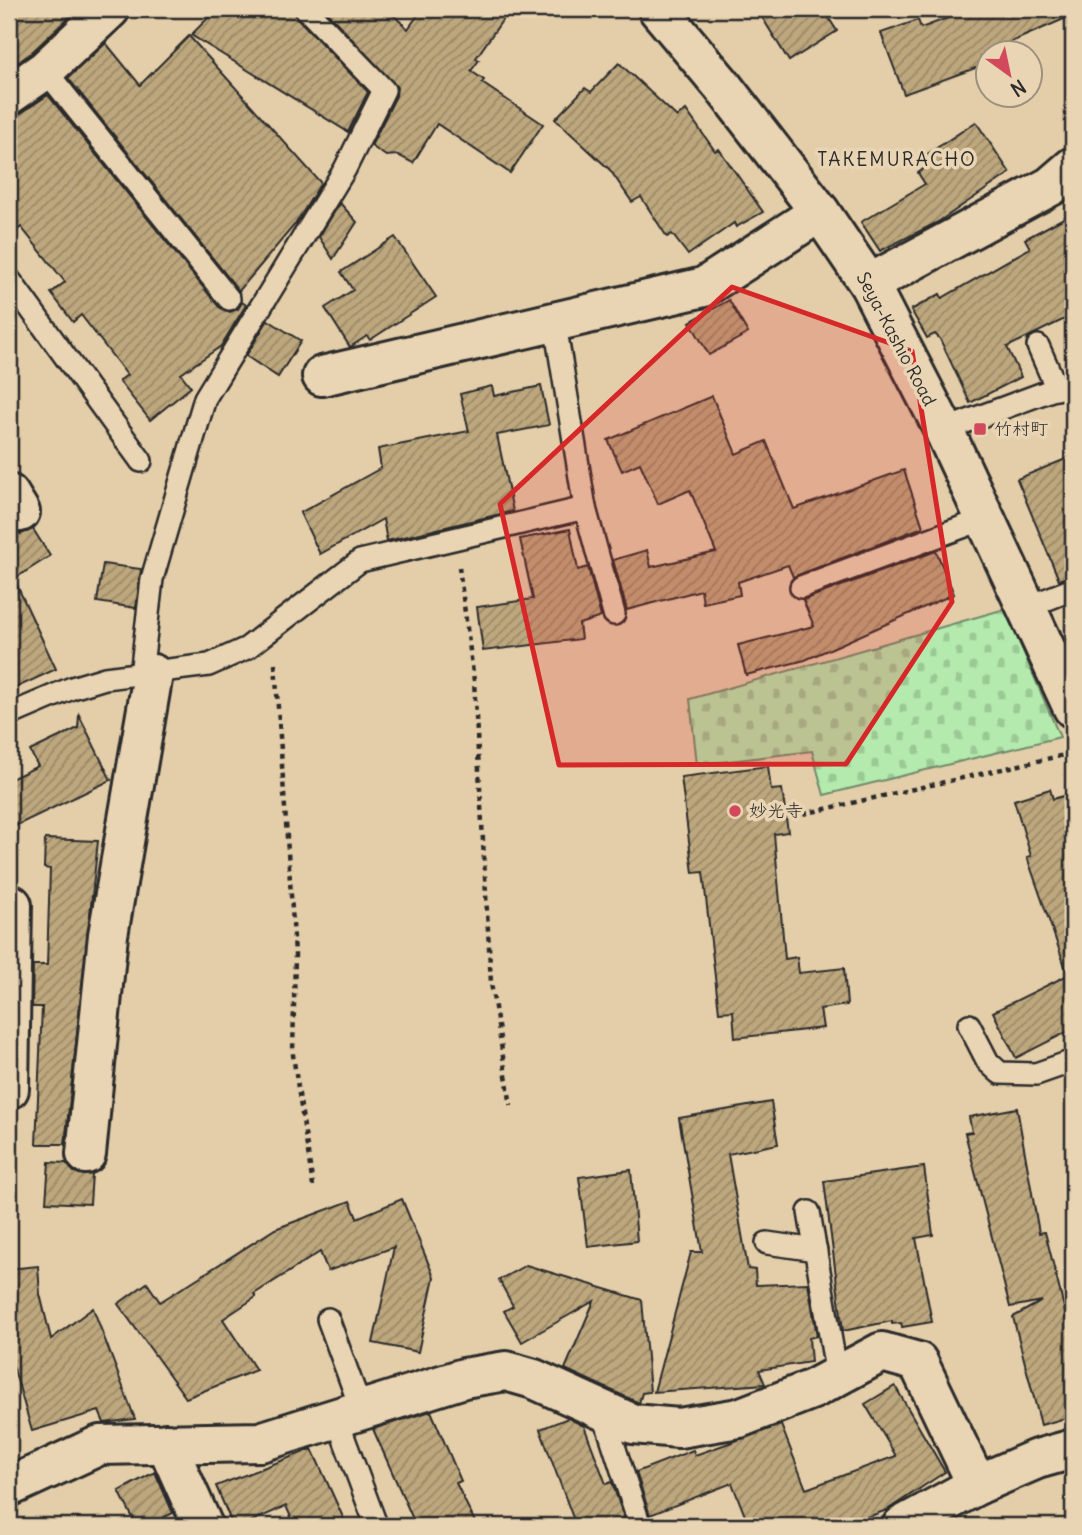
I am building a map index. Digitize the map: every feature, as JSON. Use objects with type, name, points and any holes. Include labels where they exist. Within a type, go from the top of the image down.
[{"type":"street","points":[[9,95],[46,70],[110,9]]},
{"type":"street","name":"Seya-Kashio Road","points":[[657,9],[721,84],[820,212],[869,285],[944,430],[1073,708]]},
{"type":"street","points":[[869,285],[1051,186],[1073,167]]},
{"type":"street","points":[[322,376],[555,324],[704,287],[820,212]]},
{"type":"street","points":[[86,1154],[108,935],[147,675]]},
{"type":"street","points":[[9,1089],[12,905]]},
{"type":"street","points":[[9,1487],[100,1445],[260,1442],[464,1378],[506,1371],[534,1379],[633,1424],[678,1428],[739,1418],[813,1389],[882,1352],[918,1362],[977,1485]]},
{"type":"street","points":[[166,1443],[203,1526]]},
{"type":"street","points":[[902,1526],[977,1485],[1037,1459],[1073,1448]]},
{"type":"lane","points":[[147,675],[152,579],[205,398],[345,169],[384,90],[306,9]]},
{"type":"lane","points":[[46,70],[229,299]]},
{"type":"lane","points":[[9,279],[141,461]]},
{"type":"lane","points":[[555,324],[585,508],[614,614]]},
{"type":"lane","points":[[944,430],[1065,386],[1038,346]]},
{"type":"lane","points":[[9,715],[105,678],[147,675],[209,665],[247,648],[360,561],[585,508]]},
{"type":"lane","points":[[800,587],[984,519]]},
{"type":"lane","points":[[1025,608],[1073,589]]},
{"type":"lane","points":[[969,1026],[988,1062],[1000,1073],[1036,1074],[1073,1061]]},
{"type":"lane","points":[[809,1212],[837,1376]]},
{"type":"lane","points":[[767,1242],[816,1250]]},
{"type":"lane","points":[[328,1319],[375,1522]]},
{"type":"lane","points":[[603,1412],[640,1526]]},
{"type":"path","points":[[455,538],[474,681],[491,983],[512,1106]]},
{"type":"path","points":[[272,628],[295,953],[293,1055],[313,1186]]},
{"type":"path","points":[[803,814],[1073,753]]},
{"type":"highlighted area","points":[[732,287],[912,351],[952,602],[846,764],[559,765],[500,504]]},
{"type":"green space","points":[[1005,609],[1060,737],[824,795],[812,751],[697,765],[690,699]]},
{"type":"building","points":[[9,9],[78,9],[31,53],[9,69]]},
{"type":"building","points":[[217,9],[293,9],[297,18],[368,92],[348,132],[191,35]]},
{"type":"building","points":[[324,9],[387,9],[408,29],[422,9],[510,9],[476,58],[479,60],[471,71],[484,80],[482,83],[543,124],[510,173],[437,124],[413,163],[398,155],[386,156],[371,146],[396,96],[397,87]]},
{"type":"building","points":[[757,9],[823,9],[837,31],[789,61]]},
{"type":"building","points":[[972,9],[1073,9],[1073,15],[1020,38],[974,38],[974,69],[904,94],[881,33],[918,20],[921,28]]},
{"type":"building","points":[[189,36],[321,183],[296,223],[239,291],[68,78],[106,43],[140,85]]},
{"type":"building","points":[[619,63],[677,117],[686,110],[715,151],[719,149],[763,212],[736,227],[734,223],[688,255],[672,234],[667,237],[641,197],[632,202],[610,170],[555,119],[585,88],[591,92]]},
{"type":"building","points":[[48,95],[219,307],[230,312],[238,309],[242,302],[246,305],[221,346],[181,374],[191,387],[150,420],[119,381],[127,375],[81,315],[73,322],[51,293],[65,282],[21,227],[9,237],[9,117],[21,113]]},
{"type":"building","points":[[976,122],[1010,173],[938,222],[880,251],[861,222],[925,184],[918,173],[926,167],[920,159]]},
{"type":"building","points":[[340,203],[357,222],[333,259],[319,237]]},
{"type":"building","points":[[1073,213],[1073,315],[1007,347],[1021,377],[970,403],[940,339],[935,334],[927,338],[911,310],[940,294],[942,298],[1030,248],[1025,239]]},
{"type":"building","points":[[395,237],[436,297],[370,340],[367,336],[350,347],[325,308],[353,290],[341,272]]},
{"type":"building","points":[[729,300],[748,333],[709,355],[690,322]]},
{"type":"building","points":[[268,320],[301,341],[278,377],[246,356]]},
{"type":"building","points":[[492,386],[494,396],[541,386],[549,425],[497,435],[513,511],[387,541],[383,519],[320,554],[300,513],[381,468],[378,449],[469,431],[460,394]]},
{"type":"building","points":[[712,396],[736,454],[766,441],[794,509],[904,470],[923,527],[793,577],[788,565],[738,582],[740,595],[703,603],[701,590],[627,610],[613,560],[647,550],[651,567],[716,552],[690,490],[658,504],[640,463],[622,471],[608,440]]},
{"type":"building","points":[[1073,456],[1073,576],[1059,580],[1017,479]]},
{"type":"building","points":[[33,529],[50,556],[14,579],[56,669],[9,691],[9,531],[21,534]]},
{"type":"building","points":[[570,529],[578,570],[588,567],[601,617],[579,624],[581,639],[483,651],[477,607],[533,599],[520,539]]},
{"type":"building","points":[[936,551],[954,594],[805,660],[746,675],[738,645],[814,626],[803,600]]},
{"type":"building","points":[[103,564],[141,569],[136,608],[97,602]]},
{"type":"building","points":[[79,715],[111,780],[9,829],[9,780],[38,766],[30,751],[78,728]]},
{"type":"building","points":[[768,766],[771,790],[782,789],[788,832],[774,834],[785,959],[797,957],[799,973],[844,968],[847,1005],[820,1009],[823,1028],[735,1038],[733,1011],[719,1012],[703,872],[693,873],[681,777]]},
{"type":"building","points":[[1050,789],[1053,799],[1073,793],[1073,1029],[1016,1058],[993,1012],[1068,975],[1027,857],[1031,856],[1014,800]]},
{"type":"building","points":[[45,839],[98,841],[65,1144],[36,1144],[42,1007],[32,1007],[33,965],[47,965],[50,869],[44,868]]},
{"type":"building","points":[[771,1102],[778,1144],[728,1154],[748,1269],[755,1270],[756,1285],[808,1283],[817,1336],[809,1338],[811,1362],[759,1370],[765,1384],[654,1392],[691,1252],[702,1252],[679,1118]]},
{"type":"building","points":[[1017,1108],[1039,1233],[1045,1232],[1073,1343],[1073,1416],[1041,1425],[1013,1317],[1042,1301],[1010,1307],[965,1133],[972,1132],[969,1117]]},
{"type":"building","points":[[49,1162],[66,1163],[74,1172],[92,1174],[90,1204],[46,1202]]},
{"type":"building","points":[[924,1167],[933,1235],[916,1238],[932,1322],[902,1327],[901,1323],[892,1324],[892,1321],[843,1331],[824,1181]]},
{"type":"building","points":[[631,1170],[637,1241],[588,1247],[579,1177]]},
{"type":"building","points":[[402,1199],[434,1277],[418,1352],[373,1343],[394,1247],[328,1271],[320,1252],[254,1294],[256,1297],[223,1319],[256,1370],[186,1398],[118,1304],[147,1283],[160,1302],[275,1229],[350,1201],[357,1218]]},
{"type":"building","points":[[526,1265],[642,1300],[650,1392],[642,1393],[639,1403],[565,1369],[594,1301],[522,1342],[504,1311],[513,1306],[499,1280]]},
{"type":"building","points":[[38,1266],[40,1294],[51,1339],[93,1308],[135,1419],[104,1423],[99,1411],[32,1431],[9,1352],[9,1269]]},
{"type":"building","points":[[895,1386],[945,1472],[887,1510],[842,1526],[749,1526],[732,1483],[650,1515],[636,1472],[693,1450],[695,1455],[781,1425],[806,1489],[896,1456],[865,1404]]},
{"type":"building","points":[[431,1411],[461,1481],[456,1483],[477,1526],[416,1526],[373,1429]]},
{"type":"building","points":[[568,1418],[584,1426],[606,1484],[612,1482],[626,1524],[576,1526],[540,1429]]},
{"type":"building","points":[[312,1449],[347,1526],[295,1526],[286,1506],[241,1526],[233,1526],[216,1486]]},
{"type":"building","points":[[155,1472],[173,1513],[146,1526],[137,1526],[119,1491]]},
{"type":"place","name":"竹村町","points":[[980,429]]},
{"type":"place","name":"妙光寺","points":[[735,811]]},
{"type":"district","name":"TAKEMURACHO","points":[[897,159]]}]
